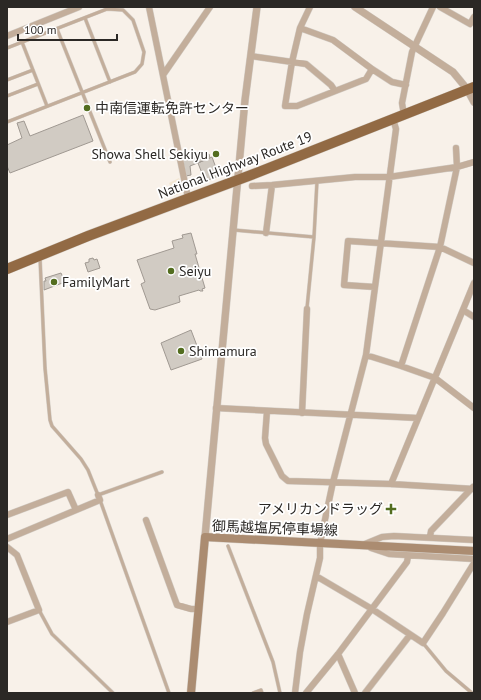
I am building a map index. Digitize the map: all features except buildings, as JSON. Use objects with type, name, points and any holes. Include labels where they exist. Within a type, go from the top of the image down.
[{"type":"highway","name":"National Highway Route 19","points":[[7,269],[471,88]]},
{"type":"main road","name":"御馬越塩尻停車場線","points":[[191,693],[205,538],[474,551]]},
{"type":"street","points":[[7,36],[79,7]]},
{"type":"street","points":[[149,7],[188,198]]},
{"type":"street","points":[[163,75],[210,7]]},
{"type":"street","points":[[205,538],[232,230],[245,100],[257,7]]},
{"type":"street","points":[[310,7],[300,28],[292,62],[285,106],[297,106],[366,79],[372,69]]},
{"type":"street","points":[[355,7],[453,72],[471,88],[474,102]]},
{"type":"street","points":[[365,14],[369,7]]},
{"type":"street","points":[[404,114],[402,103],[412,52],[433,7]]},
{"type":"street","points":[[440,7],[470,24],[474,17]]},
{"type":"street","points":[[300,28],[333,40],[392,82],[406,85]]},
{"type":"street","points":[[251,56],[306,64],[331,85],[335,92]]},
{"type":"street","points":[[295,693],[300,652],[320,558],[320,543],[333,482],[366,355],[396,129],[393,119]]},
{"type":"street","points":[[401,366],[440,247],[457,167],[456,148]]},
{"type":"street","points":[[252,186],[356,177],[389,177],[457,167],[474,162]]},
{"type":"street","points":[[266,233],[272,185]]},
{"type":"street","points":[[375,287],[344,285],[348,241],[440,247],[474,264]]},
{"type":"street","points":[[390,484],[474,283]]},
{"type":"street","points":[[302,413],[307,309]]},
{"type":"street","points":[[463,310],[474,317]]},
{"type":"street","points":[[366,355],[435,378],[473,406]]},
{"type":"street","points":[[216,408],[418,418]]},
{"type":"street","points":[[267,411],[266,444],[282,476],[288,481],[473,488]]},
{"type":"street","points":[[430,538],[431,531],[473,488]]},
{"type":"street","points":[[7,515],[68,492],[76,510]]},
{"type":"street","points":[[7,539],[76,510],[99,498]]},
{"type":"street","points":[[146,520],[177,605],[191,609],[198,609]]},
{"type":"street","points":[[364,545],[382,537],[394,536],[474,540]]},
{"type":"street","points":[[364,545],[389,554],[474,559]]},
{"type":"street","points":[[7,547],[17,555],[39,610],[7,622]]},
{"type":"street","points":[[306,693],[338,654],[407,562],[408,556]]},
{"type":"street","points":[[316,576],[372,609],[423,643],[444,613],[474,563]]},
{"type":"street","points":[[365,693],[410,635]]},
{"type":"street","points":[[338,654],[355,693]]},
{"type":"lane","points":[[7,48],[107,9],[115,9],[123,10],[133,20],[144,52],[142,64],[135,72],[7,122]]},
{"type":"lane","points":[[85,18],[110,82]]},
{"type":"lane","points":[[57,29],[110,162]]},
{"type":"lane","points":[[22,42],[47,106]]},
{"type":"lane","points":[[7,80],[33,70]]},
{"type":"lane","points":[[7,96],[38,84]]},
{"type":"lane","points":[[307,309],[314,237],[317,181]]},
{"type":"lane","points":[[232,230],[314,237]]},
{"type":"lane","points":[[40,256],[45,368],[50,420],[56,430],[81,459],[88,470],[169,693]]},
{"type":"lane","points":[[99,498],[162,472]]},
{"type":"lane","points":[[228,546],[273,662],[280,693]]},
{"type":"lane","points":[[39,610],[52,634],[113,693]]},
{"type":"lane","points":[[423,643],[446,671],[472,693]]},
{"type":"lane","points":[[253,693],[260,690],[262,693]]},
{"type":"shaded area","points":[[179,178],[184,192],[174,196],[169,183]]},
{"type":"place","name":"中南信運転免許センター","points":[[87,108]]},
{"type":"place","name":"Showa Shell Sekiyu","points":[[216,154]]},
{"type":"place","name":"Seiyu","points":[[171,271]]},
{"type":"place","name":"FamilyMart","points":[[54,282]]},
{"type":"place","name":"Shimamura","points":[[181,351]]},
{"type":"place","name":"アメリカンドラッグ","points":[[391,509]]}]
